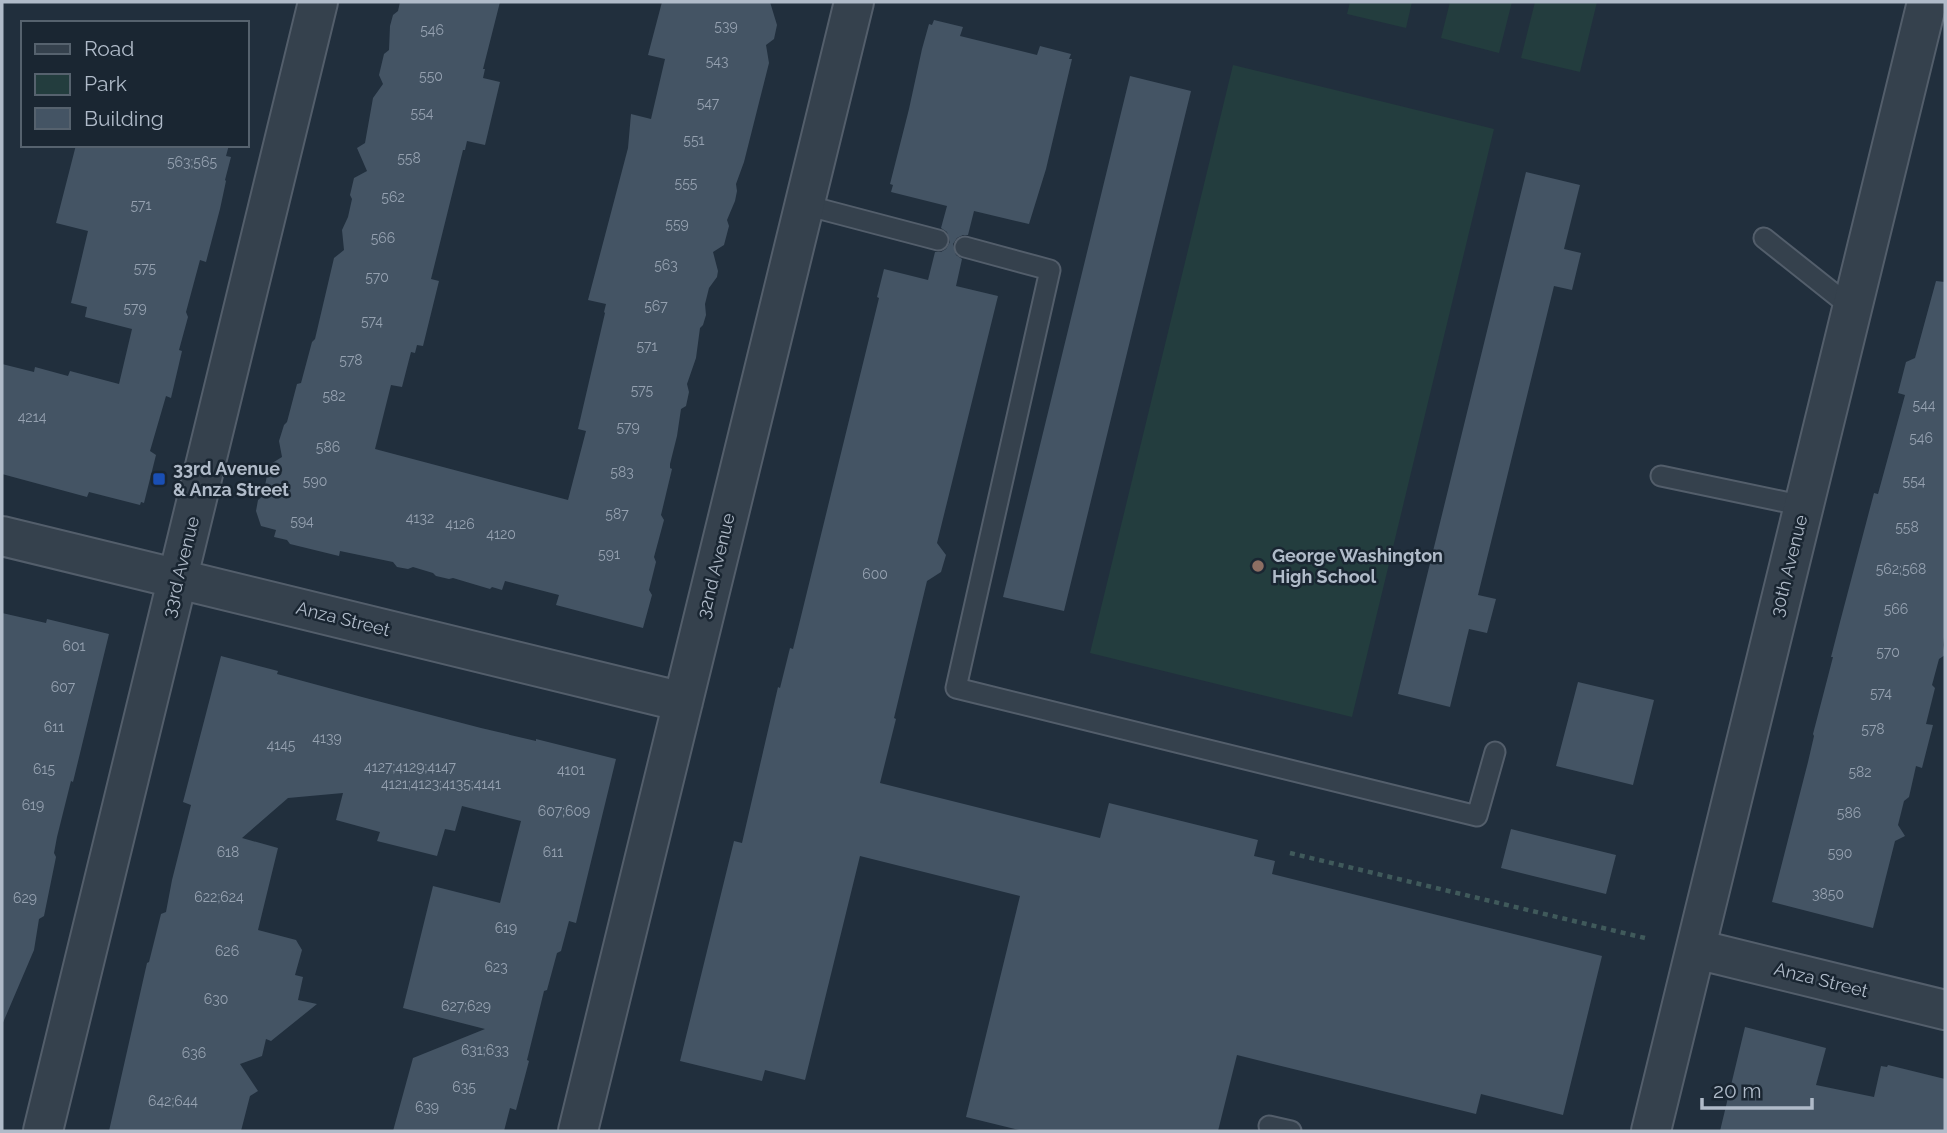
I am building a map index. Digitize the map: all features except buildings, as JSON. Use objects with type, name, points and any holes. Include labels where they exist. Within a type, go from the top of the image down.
[{"type":"street","name":"33rd Avenue","points":[[43,1131],[318,2]]},
{"type":"street","name":"32nd Avenue","points":[[578,1131],[854,2]]},
{"type":"street","name":"30th Avenue","points":[[1651,1131],[1927,2]]},
{"type":"street","name":"Anza Street","points":[[2,536],[683,702]]},
{"type":"street","name":"Anza Street","points":[[1696,949],[1945,1010]]},
{"type":"lane","points":[[805,205],[938,240]]},
{"type":"lane","points":[[1764,238],[1852,308]]},
{"type":"lane","points":[[965,247],[1050,270],[956,688],[1477,816],[1495,752]]},
{"type":"lane","points":[[1661,476],[1804,506]]},
{"type":"lane","points":[[1269,1126],[1291,1131]]},
{"type":"path","points":[[1290,853],[1649,939]]},
{"type":"green space","points":[[1350,2],[1412,2],[1406,28],[1347,14]]},
{"type":"green space","points":[[1450,2],[1512,2],[1499,53],[1441,38]]},
{"type":"green space","points":[[1535,2],[1597,2],[1580,72],[1521,58]]},
{"type":"green space","points":[[1233,65],[1494,129],[1352,717],[1090,653]]},
{"type":"place","name":"33rd Avenue & Anza Street","points":[[159,479]]},
{"type":"place","name":"George Washington High School","points":[[1258,566]]}]
